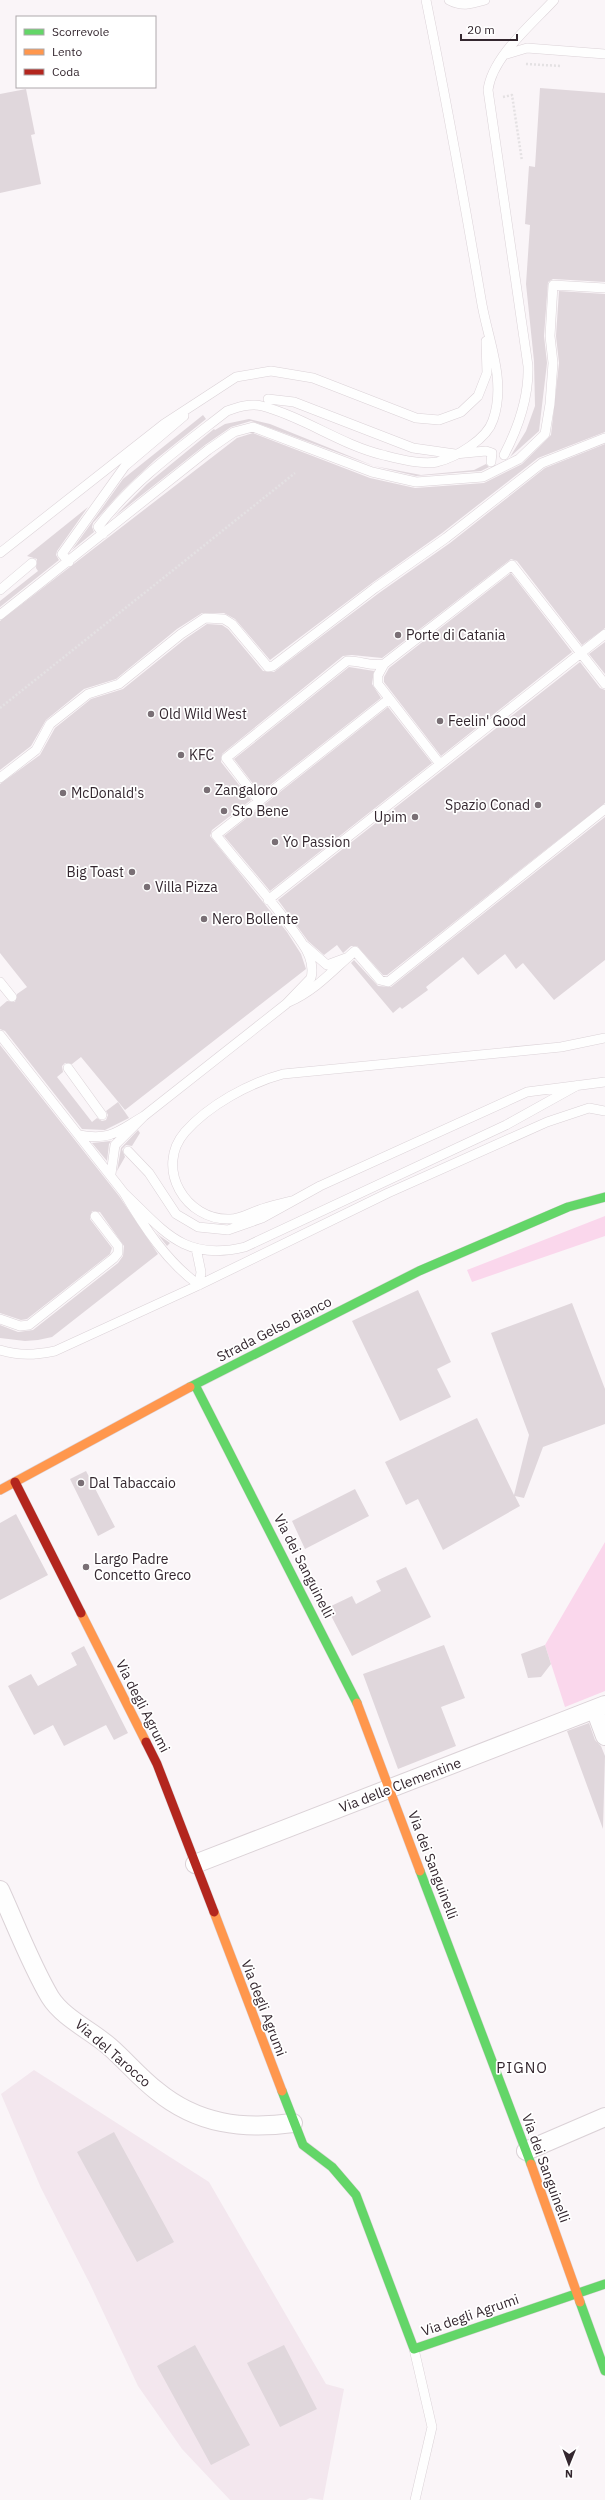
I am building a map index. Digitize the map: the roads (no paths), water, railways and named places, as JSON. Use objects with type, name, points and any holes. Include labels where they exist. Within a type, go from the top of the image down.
[{"type":"street","name":"Strada Gelso Bianco","points":[[0,1490],[195,1385],[419,1271],[568,1207],[601,1187]]},
{"type":"street","name":"Strada Gelso Bianco","points":[[568,1207],[605,1197]]},
{"type":"street","name":"Via dei Sanguinelli","points":[[195,1385],[353,1692],[526,2151],[605,2372]]},
{"type":"street","name":"Via degli Agrumi","points":[[15,1482],[157,1764],[293,2123],[303,2145],[332,2167],[346,2181],[356,2195],[414,2349],[605,2284]]},
{"type":"street","name":"Via delle Clementine","points":[[195,1864],[600,1707]]},
{"type":"street","points":[[600,1707],[605,1736]]},
{"type":"street","name":"Via del Tarocco","points":[[0,1890],[51,1998],[68,2015],[110,2047],[156,2090],[176,2106],[203,2119],[222,2124],[266,2127],[293,2123]]},
{"type":"street","points":[[526,2151],[605,2116]]},
{"type":"lane","points":[[103,534],[98,527],[112,509],[148,473],[227,411],[244,406],[262,406],[381,454],[420,462],[436,462],[455,454],[481,438],[488,430],[496,409],[496,365],[485,323],[448,106],[426,0]]},
{"type":"lane","points":[[449,0],[458,5],[466,5],[485,0]]},
{"type":"lane","points":[[504,455],[515,435],[529,382],[528,366],[488,102],[489,80],[502,57],[554,0]]},
{"type":"lane","points":[[502,57],[518,49],[527,48],[605,54]]},
{"type":"lane","points":[[0,616],[208,450],[234,432],[248,428],[268,431],[372,472],[416,482],[483,477],[519,459],[545,434],[550,404],[553,363],[550,336],[553,284],[605,288]]},
{"type":"lane","points":[[0,553],[164,424],[236,377],[271,370],[313,378],[416,418],[439,420],[450,417],[471,405],[483,386],[487,367],[485,323]]},
{"type":"lane","points":[[268,399],[294,402],[413,448],[455,454],[486,451],[492,454],[491,462]]},
{"type":"lane","points":[[69,562],[62,554],[115,478],[125,466],[170,430],[198,402]]},
{"type":"lane","points":[[0,778],[36,750],[50,724],[88,694],[119,684],[181,634],[205,618],[224,619],[232,624],[261,661],[268,667],[273,666],[375,588],[446,538],[542,463],[605,438]]},
{"type":"lane","points":[[0,590],[32,563]]},
{"type":"lane","points":[[440,764],[378,684],[378,675],[384,664],[512,565],[605,684]]},
{"type":"lane","points":[[268,900],[580,652],[605,634]]},
{"type":"lane","points":[[259,801],[226,758],[347,661],[355,660],[375,666],[384,664]]},
{"type":"lane","points":[[347,958],[326,965],[303,944],[216,835],[389,699]]},
{"type":"lane","points":[[286,1004],[304,995],[335,972],[355,950],[380,980],[388,982],[605,809]]},
{"type":"lane","points":[[110,1174],[115,1146],[144,1116],[286,1004],[311,978],[313,967],[303,944]]},
{"type":"lane","points":[[0,982],[12,997]]},
{"type":"lane","points":[[0,1035],[110,1174],[124,1193],[140,1220],[179,1270],[199,1285]]},
{"type":"lane","points":[[291,1201],[231,1220],[208,1217],[185,1201],[178,1190],[173,1164],[179,1140],[199,1120],[244,1087],[283,1074],[561,1047],[605,1038]]},
{"type":"lane","points":[[68,1068],[102,1115]]},
{"type":"lane","points":[[128,1151],[149,1173],[176,1214],[198,1227],[228,1230],[243,1226],[291,1201],[499,1103],[527,1092],[605,1082]]},
{"type":"lane","points":[[124,1193],[173,1240],[196,1248],[216,1252],[245,1247],[506,1125],[578,1085]]},
{"type":"lane","points":[[0,1350],[16,1355],[34,1355],[55,1351],[199,1285],[388,1193],[547,1122],[589,1108],[605,1111]]},
{"type":"lane","points":[[79,1135],[101,1138],[111,1135],[144,1116]]},
{"type":"lane","points":[[0,1319],[20,1326],[30,1325],[114,1258],[118,1253],[118,1246],[95,1216]]},
{"type":"lane","points":[[196,1248],[201,1272],[199,1285]]},
{"type":"lane","points":[[414,2349],[432,2427],[415,2500]]},
{"type":"place","name":"Porte di Catania","points":[[398,635]]},
{"type":"place","name":"Old Wild West","points":[[151,714]]},
{"type":"place","name":"Feelin' Good","points":[[440,721]]},
{"type":"place","name":"KFC","points":[[181,755]]},
{"type":"place","name":"Zangaloro","points":[[207,790]]},
{"type":"place","name":"McDonald's","points":[[63,793]]},
{"type":"place","name":"Spazio Conad","points":[[538,805]]},
{"type":"place","name":"Sto Bene","points":[[224,811]]},
{"type":"place","name":"Upim","points":[[415,817]]},
{"type":"place","name":"Yo Passion","points":[[275,842]]},
{"type":"place","name":"Big Toast","points":[[132,872]]},
{"type":"place","name":"Villa Pizza","points":[[147,887]]},
{"type":"place","name":"Nero Bollente","points":[[204,919]]},
{"type":"place","name":"Dal Tabaccaio","points":[[81,1483]]},
{"type":"place","name":"Largo Padre Concetto Greco","points":[[86,1567]]},
{"type":"district","name":"PIGNO","points":[[522,2068]]}]
